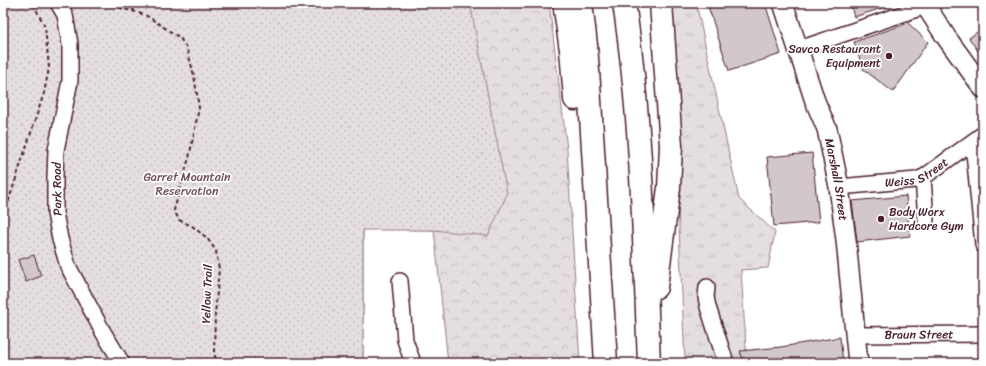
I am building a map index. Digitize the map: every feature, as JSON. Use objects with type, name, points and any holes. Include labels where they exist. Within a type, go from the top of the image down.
[{"type":"highway","points":[[564,3],[571,50],[579,135],[594,169]]},
{"type":"highway","points":[[582,3],[606,363]]},
{"type":"highway","points":[[624,3],[630,40],[637,121],[649,354]]},
{"type":"highway","points":[[649,354],[670,173],[670,146],[661,3]]},
{"type":"main road","name":"Marshall Street","points":[[783,3],[815,101],[827,129],[839,187],[846,240],[858,363]]},
{"type":"main road","points":[[925,5],[946,38],[983,88]]},
{"type":"street","name":"Park Road","points":[[58,3],[65,15],[70,44],[70,81],[56,150],[55,213],[60,239],[68,266],[100,326],[122,363]]},
{"type":"street","points":[[798,49],[925,5]]},
{"type":"street","points":[[978,138],[983,245]]},
{"type":"street","name":"Weiss Street","points":[[839,187],[916,180],[923,178],[978,138]]},
{"type":"street","points":[[923,178],[926,220]]},
{"type":"street","points":[[400,281],[405,340],[413,363]]},
{"type":"street","points":[[707,287],[706,297],[708,307],[726,363]]},
{"type":"street","name":"Braun Street","points":[[855,335],[983,334]]},
{"type":"path","points":[[4,215],[44,93],[49,68],[45,27],[33,3]]},
{"type":"path","name":"Yellow Trail","points":[[113,3],[123,9],[147,16],[180,38],[188,49],[199,108],[189,158],[174,210],[179,220],[192,226],[207,238],[216,251],[219,269],[215,315],[214,353],[217,363]]},
{"type":"path","points":[[133,11],[135,3]]},
{"type":"green space","name":"Garret Mountain Reservation","points":[[3,3],[470,3],[507,194],[488,236],[434,230],[363,230],[363,363],[3,363]]},
{"type":"green space","name":"Garret Mountain Reservation","points":[[132,3],[549,3],[567,149],[580,363],[448,363],[434,230],[363,229],[363,363],[90,363]]},
{"type":"green space","points":[[669,3],[696,3],[739,199],[775,232],[768,268],[741,270],[747,363],[685,363]]},
{"type":"building","points":[[707,3],[765,3],[781,54],[729,71]]},
{"type":"building","points":[[850,3],[892,3],[892,5],[854,17]]},
{"type":"building","name":"Savco Restaurant Equipment","points":[[908,23],[928,42],[893,92],[863,69],[854,42]]},
{"type":"building","points":[[983,28],[983,58],[969,38]]},
{"type":"building","points":[[812,153],[819,222],[774,226],[767,157]]},
{"type":"building","name":"Body Worx Hardcore Gym","points":[[906,196],[910,236],[857,242],[852,201]]},
{"type":"building","points":[[34,255],[41,276],[26,282],[18,260]]},
{"type":"building","points":[[840,337],[843,363],[744,363],[740,351],[781,347]]},
{"type":"place","name":"Savco Restaurant Equipment","points":[[889,56]]},
{"type":"place","name":"Body Worx Hardcore Gym","points":[[881,219]]}]
